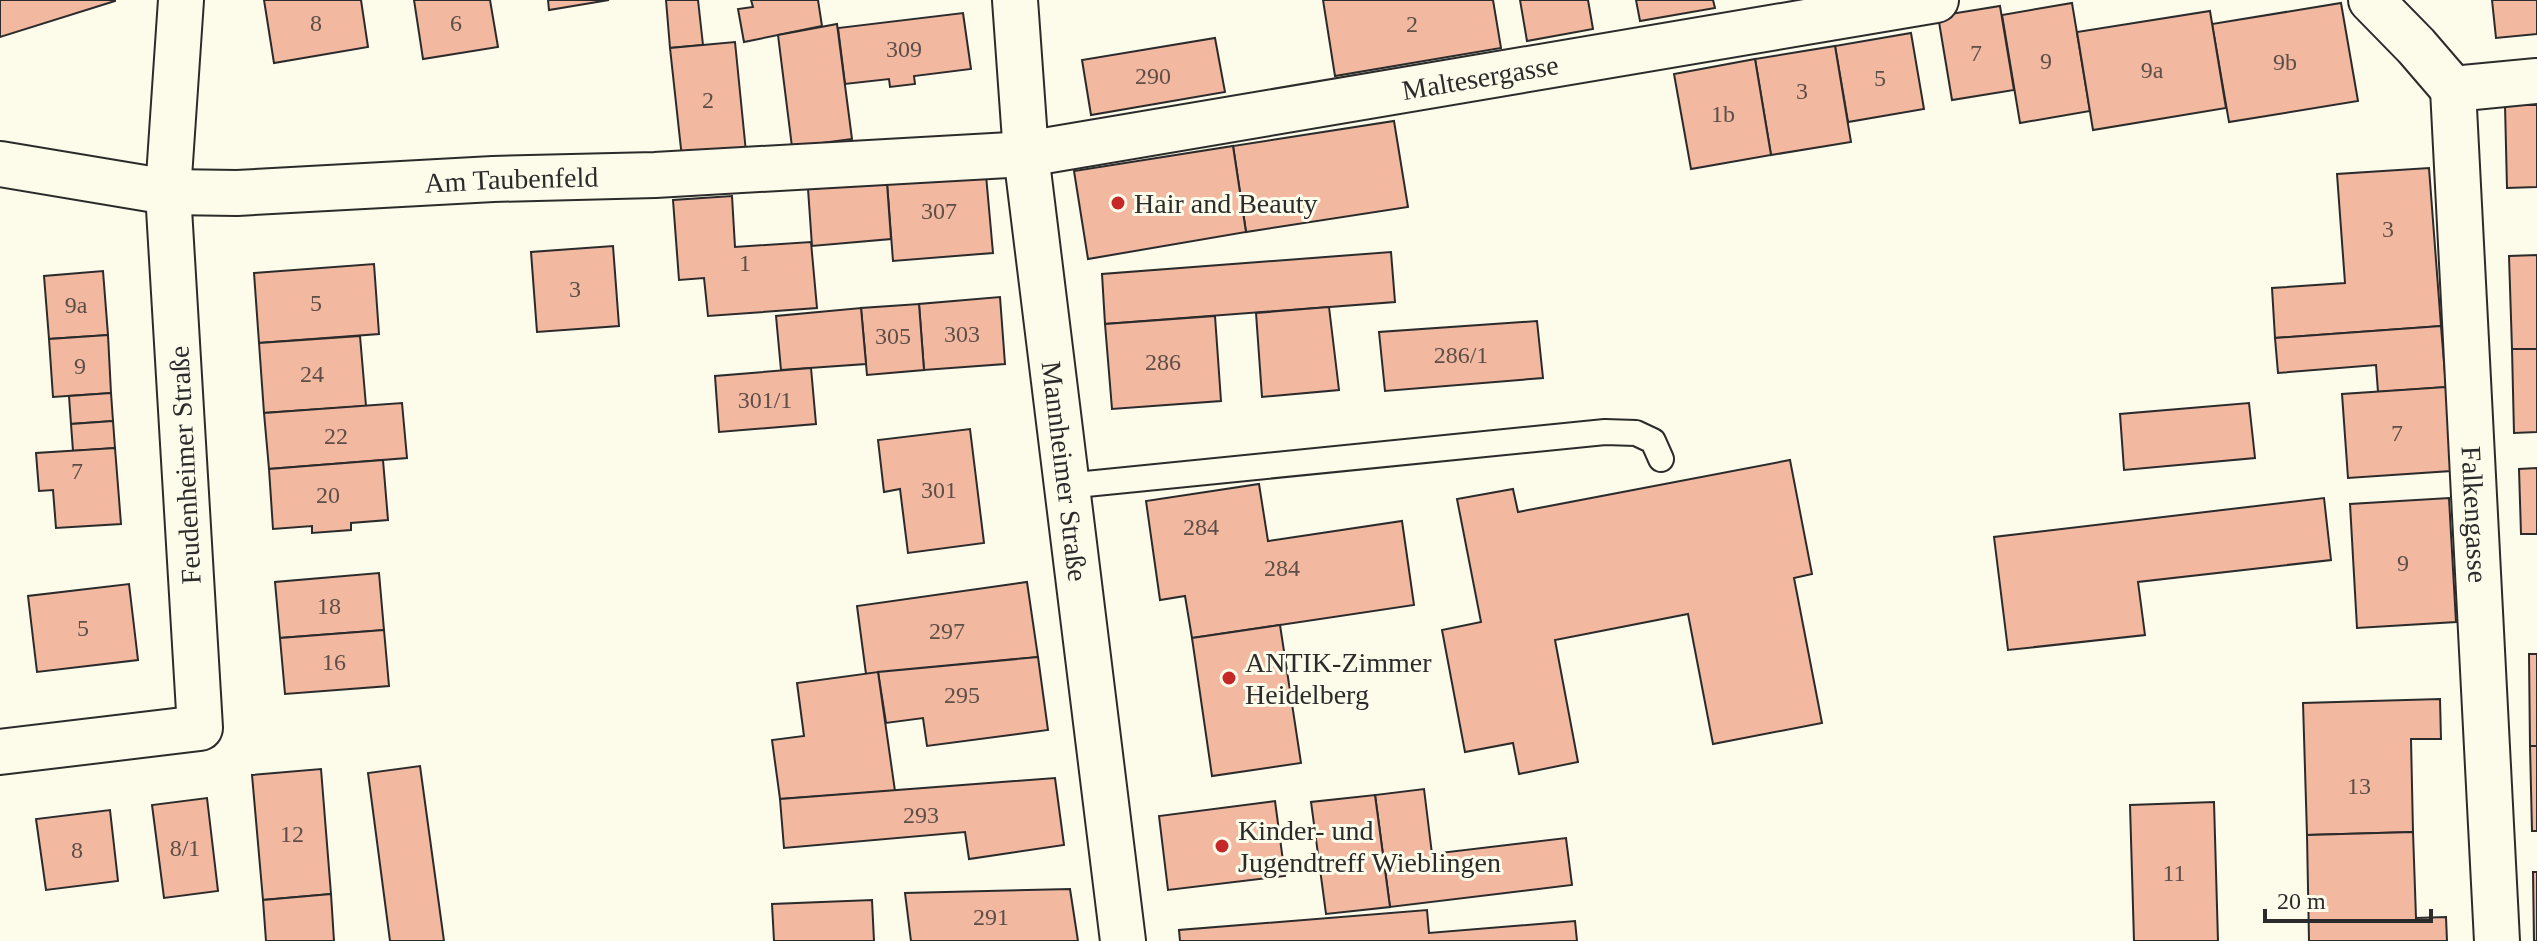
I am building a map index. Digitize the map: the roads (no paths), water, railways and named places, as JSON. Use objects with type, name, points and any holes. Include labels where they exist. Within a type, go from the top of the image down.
[{"type":"street","name":"Feudenheimer Straße","points":[[0,752],[200,728],[168,192],[181,0]]},
{"type":"street","name":"Mannheimer Straße","points":[[1015,0],[1026,154],[1123,941]]},
{"type":"street","name":"Maltesergasse","points":[[1026,154],[1936,0]]},
{"type":"street","points":[[2371,0],[2453,89],[2537,81]]},
{"type":"street","name":"Falkengasse","points":[[2453,89],[2497,941]]},
{"type":"street","name":"Am Taubenfeld","points":[[0,164],[168,192],[237,193],[493,179],[655,175],[1026,154]]},
{"type":"lane","points":[[1066,486],[1605,432],[1636,433],[1653,441],[1661,459]]},
{"type":"place","name":"Hair and Beauty","points":[[1118,203]]},
{"type":"place","name":"ANTIK-Zimmer Heidelberg","points":[[1229,678]]},
{"type":"place","name":"Kinder- und Jugendtreff Wieblingen","points":[[1222,846]]}]
